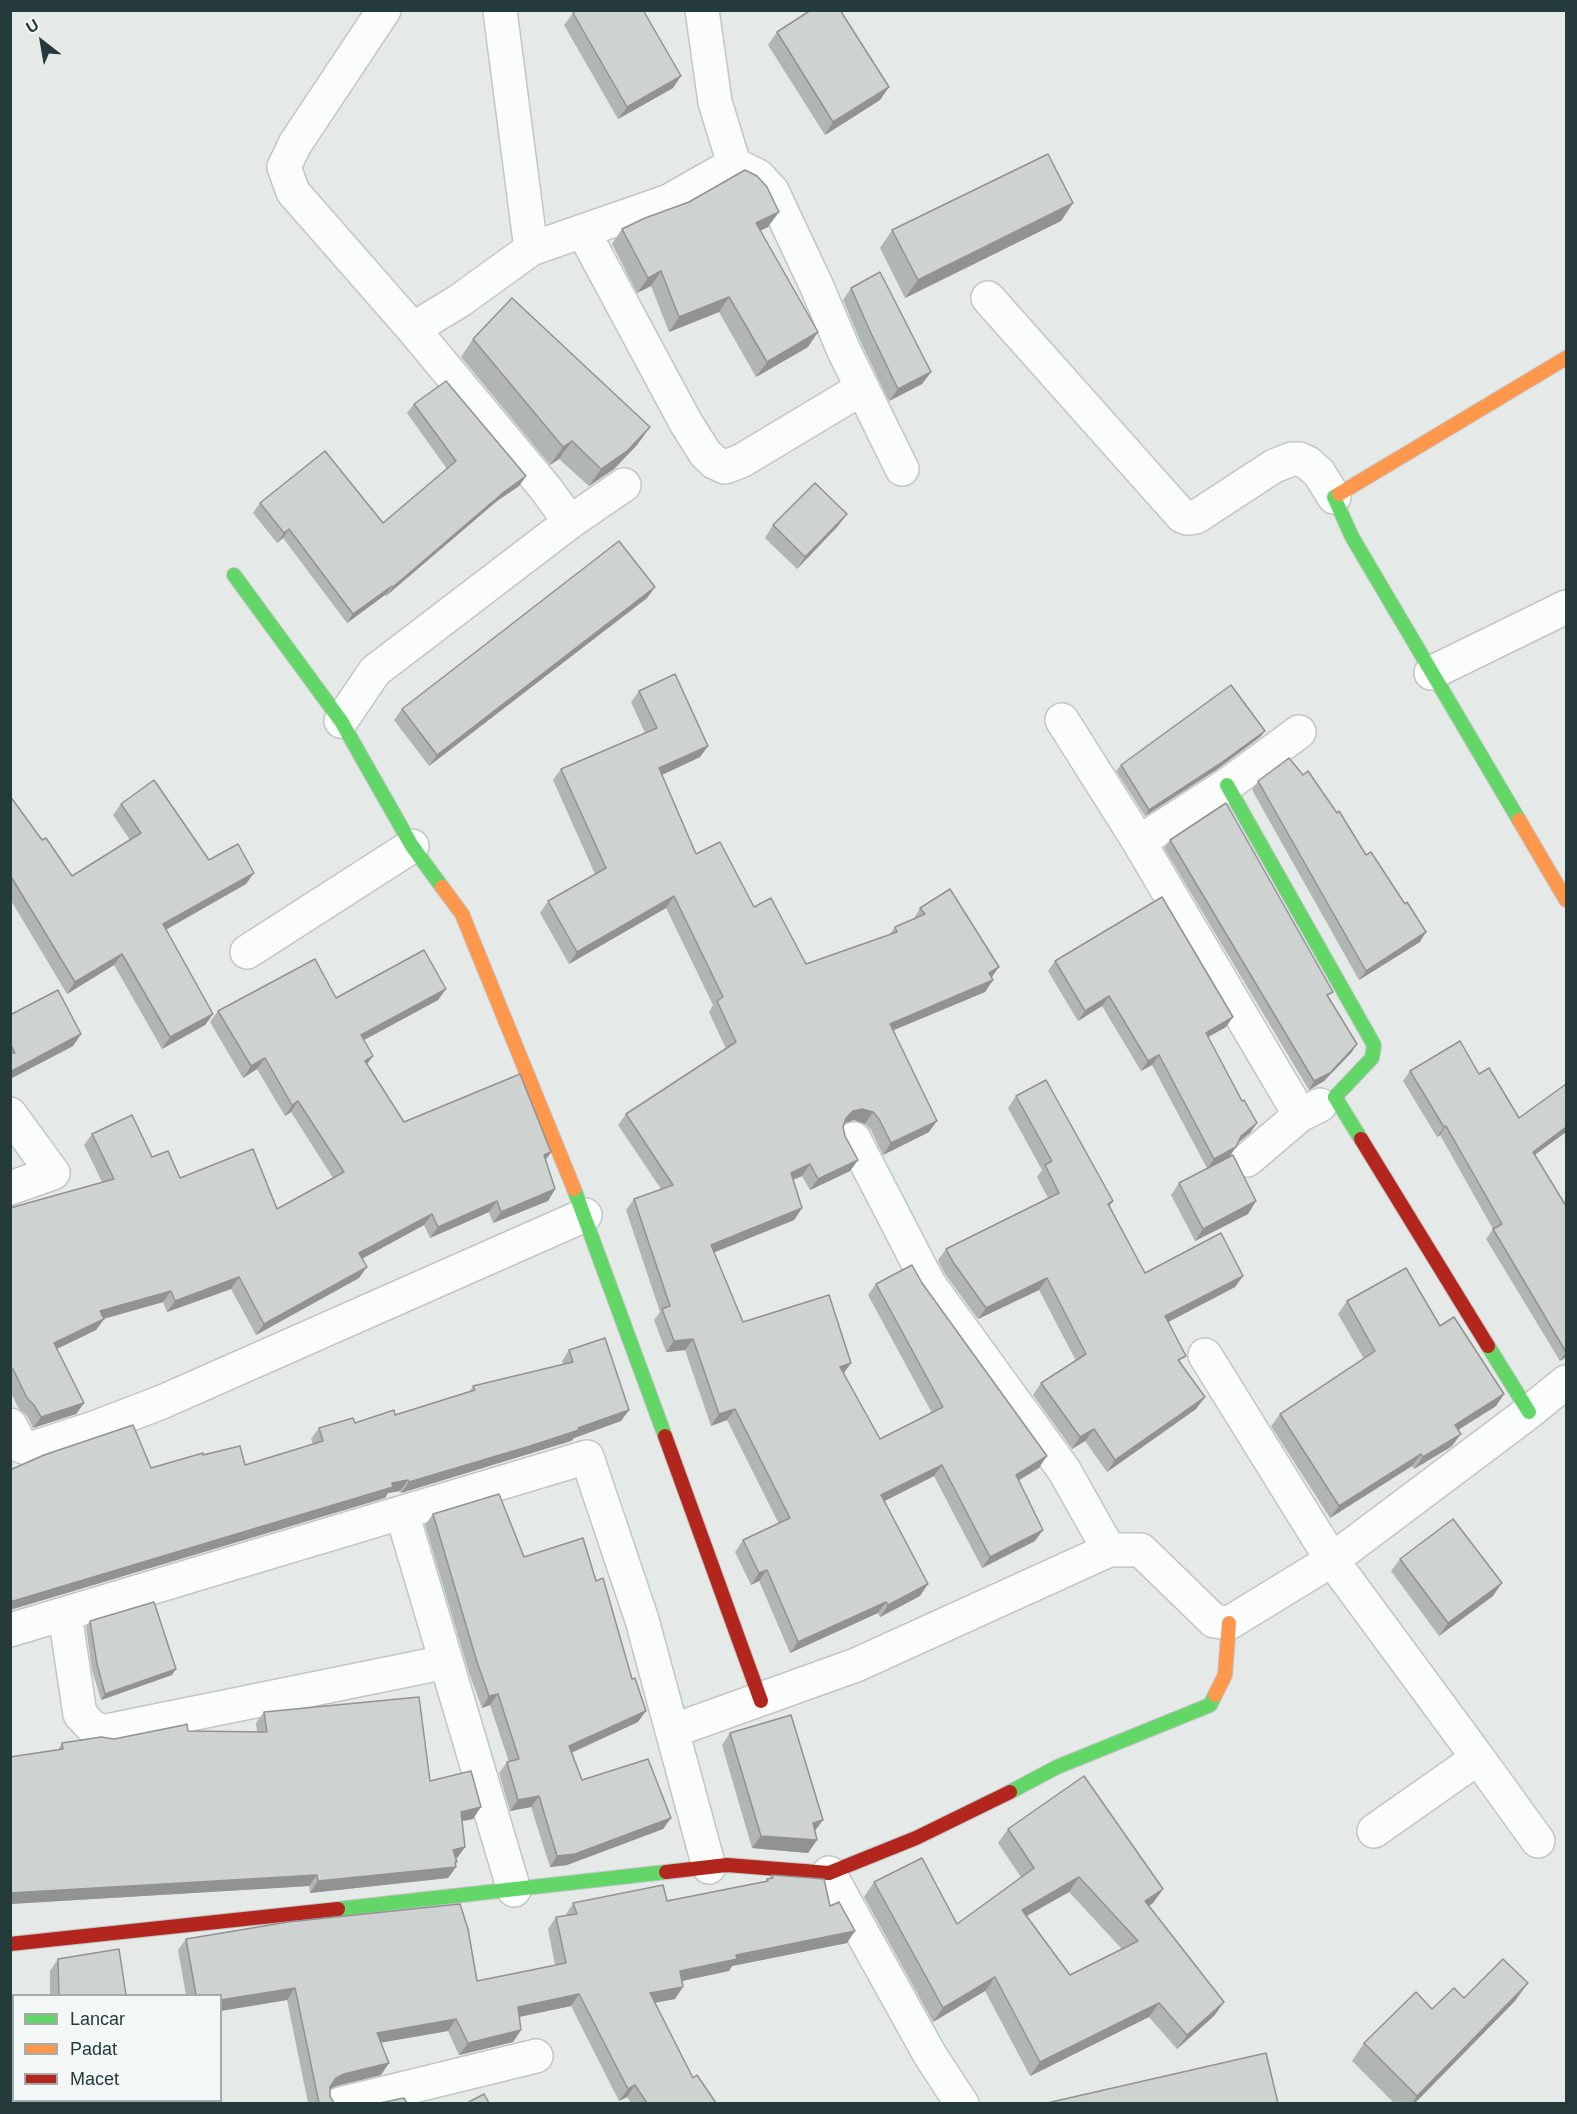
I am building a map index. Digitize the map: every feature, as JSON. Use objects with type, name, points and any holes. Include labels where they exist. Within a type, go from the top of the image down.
[{"type":"street","points":[[384,10],[295,144],[284,167],[293,192],[413,329],[546,489],[570,522]]},
{"type":"street","points":[[702,10],[715,102],[734,164],[758,176],[772,191],[861,389],[902,469]]},
{"type":"street","points":[[500,11],[531,249]]},
{"type":"street","points":[[413,329],[459,301],[531,249],[669,201],[734,164]]},
{"type":"street","points":[[583,231],[686,423],[705,453],[714,462],[724,467],[741,461],[861,389]]},
{"type":"street","points":[[988,298],[1182,516],[1196,517],[1274,466],[1292,459],[1308,463],[1319,473],[1334,497],[1352,537],[1566,900]]},
{"type":"street","points":[[1334,497],[1566,358]]},
{"type":"street","points":[[341,721],[375,671],[570,522],[624,485]]},
{"type":"street","points":[[234,575],[341,721],[412,846],[462,914],[585,1215],[761,1701]]},
{"type":"street","points":[[1431,673],[1566,607]]},
{"type":"street","points":[[1062,720],[1139,842],[1300,1115]]},
{"type":"street","points":[[1139,842],[1227,784],[1299,732]]},
{"type":"street","points":[[1227,784],[1374,1045],[1372,1058],[1335,1097],[1300,1115],[1247,1160]]},
{"type":"street","points":[[247,952],[412,846]]},
{"type":"street","points":[[1335,1097],[1529,1412]]},
{"type":"street","points":[[10,1114],[53,1173],[10,1188]]},
{"type":"street","points":[[854,1139],[929,1284],[1064,1470],[1109,1550]]},
{"type":"street","points":[[10,1425],[21,1446],[30,1449],[94,1428],[162,1402],[585,1215]]},
{"type":"street","points":[[1205,1355],[1332,1560],[1538,1841]]},
{"type":"street","points":[[672,1731],[761,1701],[856,1665],[1109,1550],[1141,1550],[1214,1621],[1228,1623],[1332,1560],[1566,1382]]},
{"type":"street","points":[[10,1630],[587,1457],[642,1620],[709,1867]]},
{"type":"street","points":[[402,1513],[514,1890]]},
{"type":"street","points":[[65,1615],[80,1714],[91,1726],[102,1732],[446,1662]]},
{"type":"street","points":[[10,1944],[726,1865],[830,1873],[916,1838],[985,1806],[1057,1767],[1210,1705],[1226,1675],[1228,1623]]},
{"type":"street","points":[[1374,1831],[1478,1758]]},
{"type":"street","points":[[830,1873],[930,2055],[962,2103]]},
{"type":"street","points":[[340,2103],[536,2056]]},
{"type":"building","points":[[577,10],[643,10],[681,76],[627,107],[573,13]]},
{"type":"building","points":[[811,10],[840,10],[889,87],[833,122],[777,32]]},
{"type":"building","points":[[1048,154],[1073,203],[918,280],[892,230]]},
{"type":"building","points":[[745,170],[757,176],[767,187],[779,212],[756,223],[818,332],[767,362],[729,297],[679,317],[661,271],[648,278],[622,229],[689,202]]},
{"type":"building","points":[[880,272],[931,372],[898,389],[851,288]]},
{"type":"building","points":[[512,298],[650,427],[627,451],[601,469],[572,441],[563,447],[473,339]]},
{"type":"building","points":[[446,381],[526,476],[504,492],[393,587],[353,614],[289,529],[284,533],[260,503],[325,451],[383,523],[456,461],[414,404]]},
{"type":"building","points":[[815,483],[847,514],[805,557],[773,525]]},
{"type":"building","points":[[619,541],[655,587],[437,755],[402,709]]},
{"type":"building","points":[[675,674],[708,746],[659,768],[696,854],[720,842],[754,907],[771,898],[806,964],[897,932],[895,927],[925,914],[920,908],[950,889],[999,967],[989,973],[993,980],[890,1024],[937,1121],[891,1143],[873,1112],[862,1109],[853,1111],[846,1118],[843,1127],[845,1136],[858,1160],[818,1179],[810,1164],[791,1173],[802,1208],[711,1245],[743,1322],[829,1295],[851,1363],[840,1367],[880,1439],[943,1407],[876,1284],[912,1265],[922,1283],[1047,1456],[1016,1475],[1043,1530],[990,1557],[942,1465],[881,1495],[928,1584],[888,1605],[886,1602],[798,1642],[767,1570],[759,1573],[743,1540],[790,1518],[735,1409],[719,1414],[693,1339],[674,1341],[662,1309],[670,1306],[634,1199],[673,1185],[626,1114],[736,1042],[717,1001],[723,997],[674,896],[577,952],[548,901],[606,868],[561,769],[657,728],[639,691]]},
{"type":"building","points":[[1231,685],[1265,731],[1149,810],[1121,765]]},
{"type":"building","points":[[1289,758],[1303,775],[1308,771],[1337,813],[1339,811],[1366,855],[1371,852],[1426,932],[1366,971],[1258,781]]},
{"type":"building","points":[[154,780],[209,860],[238,844],[254,873],[163,924],[213,1014],[170,1037],[122,954],[75,982],[10,875],[10,796],[42,840],[46,838],[72,876],[141,833],[121,804]]},
{"type":"building","points":[[1226,803],[1333,992],[1327,995],[1357,1044],[1330,1073],[1314,1081],[1170,840]]},
{"type":"building","points":[[1162,897],[1233,1017],[1206,1033],[1242,1101],[1244,1100],[1257,1123],[1241,1136],[1236,1147],[1214,1159],[1159,1055],[1148,1061],[1109,996],[1085,1011],[1055,961]]},
{"type":"building","points":[[424,950],[446,989],[361,1035],[373,1056],[365,1061],[404,1122],[520,1074],[551,1152],[544,1155],[555,1189],[501,1212],[497,1201],[438,1227],[432,1214],[359,1253],[367,1267],[264,1324],[239,1277],[175,1301],[171,1291],[100,1311],[104,1319],[54,1343],[84,1403],[41,1417],[27,1398],[13,1369],[10,1370],[10,1208],[114,1179],[92,1134],[132,1115],[152,1157],[168,1151],[180,1178],[253,1149],[277,1209],[344,1172],[298,1101],[292,1105],[265,1058],[251,1066],[218,1011],[315,959],[336,998]]},
{"type":"building","points":[[58,990],[81,1034],[10,1072],[10,1053],[15,1053],[10,1043],[10,1015]]},
{"type":"building","points":[[1460,1041],[1479,1074],[1489,1068],[1519,1118],[1566,1084],[1566,1127],[1533,1152],[1566,1206],[1566,1352],[1493,1229],[1502,1224],[1446,1126],[1444,1127],[1410,1071]]},
{"type":"building","points":[[1046,1080],[1113,1201],[1108,1204],[1145,1273],[1221,1233],[1243,1276],[1165,1316],[1186,1356],[1178,1360],[1205,1397],[1115,1460],[1094,1429],[1080,1437],[1041,1383],[1086,1354],[1047,1278],[986,1308],[946,1249],[1059,1193],[1045,1165],[1052,1161],[1016,1096]]},
{"type":"building","points":[[1233,1155],[1256,1201],[1203,1229],[1179,1183]]},
{"type":"building","points":[[1406,1268],[1440,1326],[1454,1317],[1504,1394],[1455,1425],[1461,1434],[1423,1457],[1421,1454],[1339,1506],[1280,1414],[1375,1351],[1347,1301]]},
{"type":"building","points":[[605,1338],[629,1410],[530,1446],[409,1482],[408,1480],[392,1483],[393,1487],[10,1602],[10,1470],[44,1455],[133,1425],[151,1468],[203,1453],[203,1455],[240,1446],[245,1465],[323,1441],[319,1428],[353,1418],[355,1423],[394,1410],[395,1415],[475,1390],[473,1386],[573,1362],[569,1350]]},
{"type":"building","points":[[499,1494],[524,1557],[583,1538],[596,1581],[603,1578],[632,1679],[635,1678],[646,1711],[569,1746],[582,1780],[648,1759],[671,1818],[575,1854],[557,1856],[539,1796],[518,1800],[507,1762],[519,1759],[498,1694],[489,1696],[477,1662],[433,1514]]},
{"type":"building","points":[[1453,1519],[1502,1583],[1448,1623],[1400,1559]]},
{"type":"building","points":[[154,1602],[176,1669],[105,1694],[90,1621]]},
{"type":"building","points":[[419,1697],[430,1781],[471,1771],[481,1807],[461,1812],[465,1847],[453,1850],[457,1862],[455,1862],[456,1867],[318,1881],[317,1875],[10,1893],[10,1757],[63,1749],[62,1743],[101,1737],[114,1739],[187,1724],[188,1731],[267,1732],[264,1712]]},
{"type":"building","points":[[791,1715],[823,1820],[813,1823],[817,1840],[761,1836],[730,1733]]},
{"type":"building","points":[[1084,1776],[1163,1889],[1145,1901],[1224,2002],[1187,2035],[1159,2003],[1040,2062],[995,1977],[943,2008],[874,1882],[922,1858],[957,1924],[1034,1868],[1008,1829]],"holes":[[[1079,1877],[1138,1941],[1070,1975],[1022,1910]]]},
{"type":"building","points":[[772,1875],[824,1879],[830,1906],[839,1902],[855,1931],[736,1955],[737,1959],[680,1971],[683,1987],[650,1993],[693,2078],[697,2075],[716,2103],[647,2103],[635,2085],[628,2089],[579,1994],[518,2007],[521,2030],[468,2043],[456,2019],[377,2033],[389,2063],[336,2078],[330,2087],[330,2096],[334,2103],[319,2103],[295,1988],[222,2000],[222,1994],[196,1994],[186,1939],[288,1922],[460,1904],[468,1929],[477,1981],[566,1963],[556,1917],[577,1914],[573,1903],[663,1885],[667,1901],[768,1881],[767,1879],[773,1878]]},
{"type":"building","points":[[119,1949],[126,1994],[59,1994],[58,1959]]},
{"type":"building","points":[[1503,1959],[1528,1983],[1417,2096],[1364,2043],[1416,1992],[1432,2009],[1454,1988],[1464,1998]]},
{"type":"building","points":[[10,2037],[12,2037],[12,2102],[173,2102],[173,2103],[10,2103]]},
{"type":"building","points":[[1266,2053],[1278,2103],[1047,2103]]},
{"type":"building","points":[[484,2094],[489,2103],[467,2103]]},
{"type":"building","points":[[404,2098],[407,2103],[380,2103]]},
{"type":"traffic: fast","points":[[1339,494],[1334,497],[1352,537],[1519,820]]},
{"type":"traffic: fast","points":[[234,575],[341,721],[412,846],[442,887]]},
{"type":"traffic: fast","points":[[1227,785],[1374,1045],[1372,1058],[1335,1097],[1361,1139]]},
{"type":"traffic: fast","points":[[574,1189],[665,1436]]},
{"type":"traffic: fast","points":[[1488,1346],[1529,1412]]},
{"type":"traffic: fast","points":[[1010,1792],[1057,1767],[1210,1705],[1215,1695]]},
{"type":"traffic: fast","points":[[338,1909],[666,1872]]},
{"type":"traffic: slow","points":[[1339,494],[1566,358]]},
{"type":"traffic: slow","points":[[1519,820],[1566,900]]},
{"type":"traffic: slow","points":[[442,887],[462,914],[574,1189]]},
{"type":"traffic: slow","points":[[1215,1695],[1225,1675],[1229,1623]]},
{"type":"traffic: jam","points":[[1361,1139],[1488,1346]]},
{"type":"traffic: jam","points":[[665,1436],[761,1701]]},
{"type":"traffic: jam","points":[[666,1872],[727,1865],[829,1873],[916,1838],[1010,1792]]},
{"type":"traffic: jam","points":[[10,1944],[338,1909]]}]
